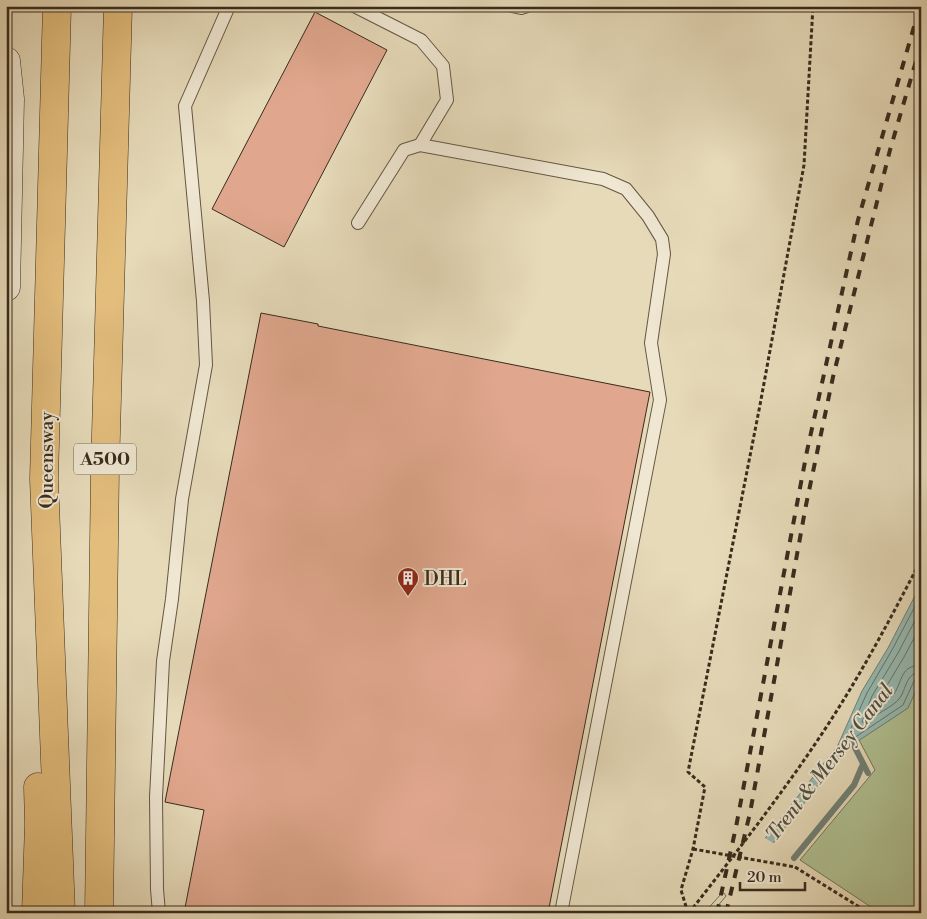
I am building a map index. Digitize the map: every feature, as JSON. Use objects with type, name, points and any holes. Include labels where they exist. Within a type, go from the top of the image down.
[{"type":"highway","name":"Queensway","points":[[57,6],[44,479],[62,913]]},
{"type":"highway","name":"A500","points":[[99,913],[105,470],[118,6]]},
{"type":"highway","points":[[112,218],[131,6]]},
{"type":"highway","points":[[105,470],[118,913]]},
{"type":"highway","points":[[36,913],[39,824],[33,639],[44,479]]},
{"type":"street","points":[[6,61],[10,99],[6,287]]},
{"type":"lane","points":[[160,913],[157,889],[156,796],[163,661],[172,599],[182,499],[206,365],[185,106],[229,6]]},
{"type":"lane","points":[[354,6],[421,40],[443,66],[447,100],[420,145]]},
{"type":"lane","points":[[512,6],[521,8],[527,6]]},
{"type":"lane","points":[[358,223],[404,150],[420,145],[603,180],[626,189],[648,216],[662,239],[664,254],[651,342],[660,400],[561,913]]},
{"type":"path","points":[[688,913],[680,890],[693,849],[705,787],[688,772],[760,405],[804,166],[813,6]]},
{"type":"path","points":[[688,913],[757,826],[808,754],[849,691],[921,560]]},
{"type":"path","points":[[693,849],[795,867],[869,913]]},
{"type":"green space","points":[[921,679],[921,913],[880,913],[800,860],[875,770],[859,740],[908,708]]},
{"type":"water","name":"Trent & Mersey Canal","points":[[921,584],[921,679],[908,708],[846,749],[719,913],[697,913],[767,836],[838,745],[862,691],[888,648]]},
{"type":"pier","points":[[765,834],[765,838],[775,844],[722,913],[694,913]]},
{"type":"building","points":[[315,12],[387,50],[284,247],[212,209]]},
{"type":"building","name":"DHL","points":[[261,313],[650,392],[548,913],[184,913],[204,810],[165,802]]},
{"type":"waterway","name":"Trent & Mersey Canal","points":[[850,738],[868,773]]},
{"type":"waterway","points":[[794,858],[854,785],[863,764]]},
{"type":"railway","points":[[717,913],[736,827],[807,451],[858,220],[920,6]]},
{"type":"railway","points":[[726,913],[750,813],[806,505],[833,377],[890,150],[921,44]]},
{"type":"place","name":"DHL","points":[[408,597]]}]
